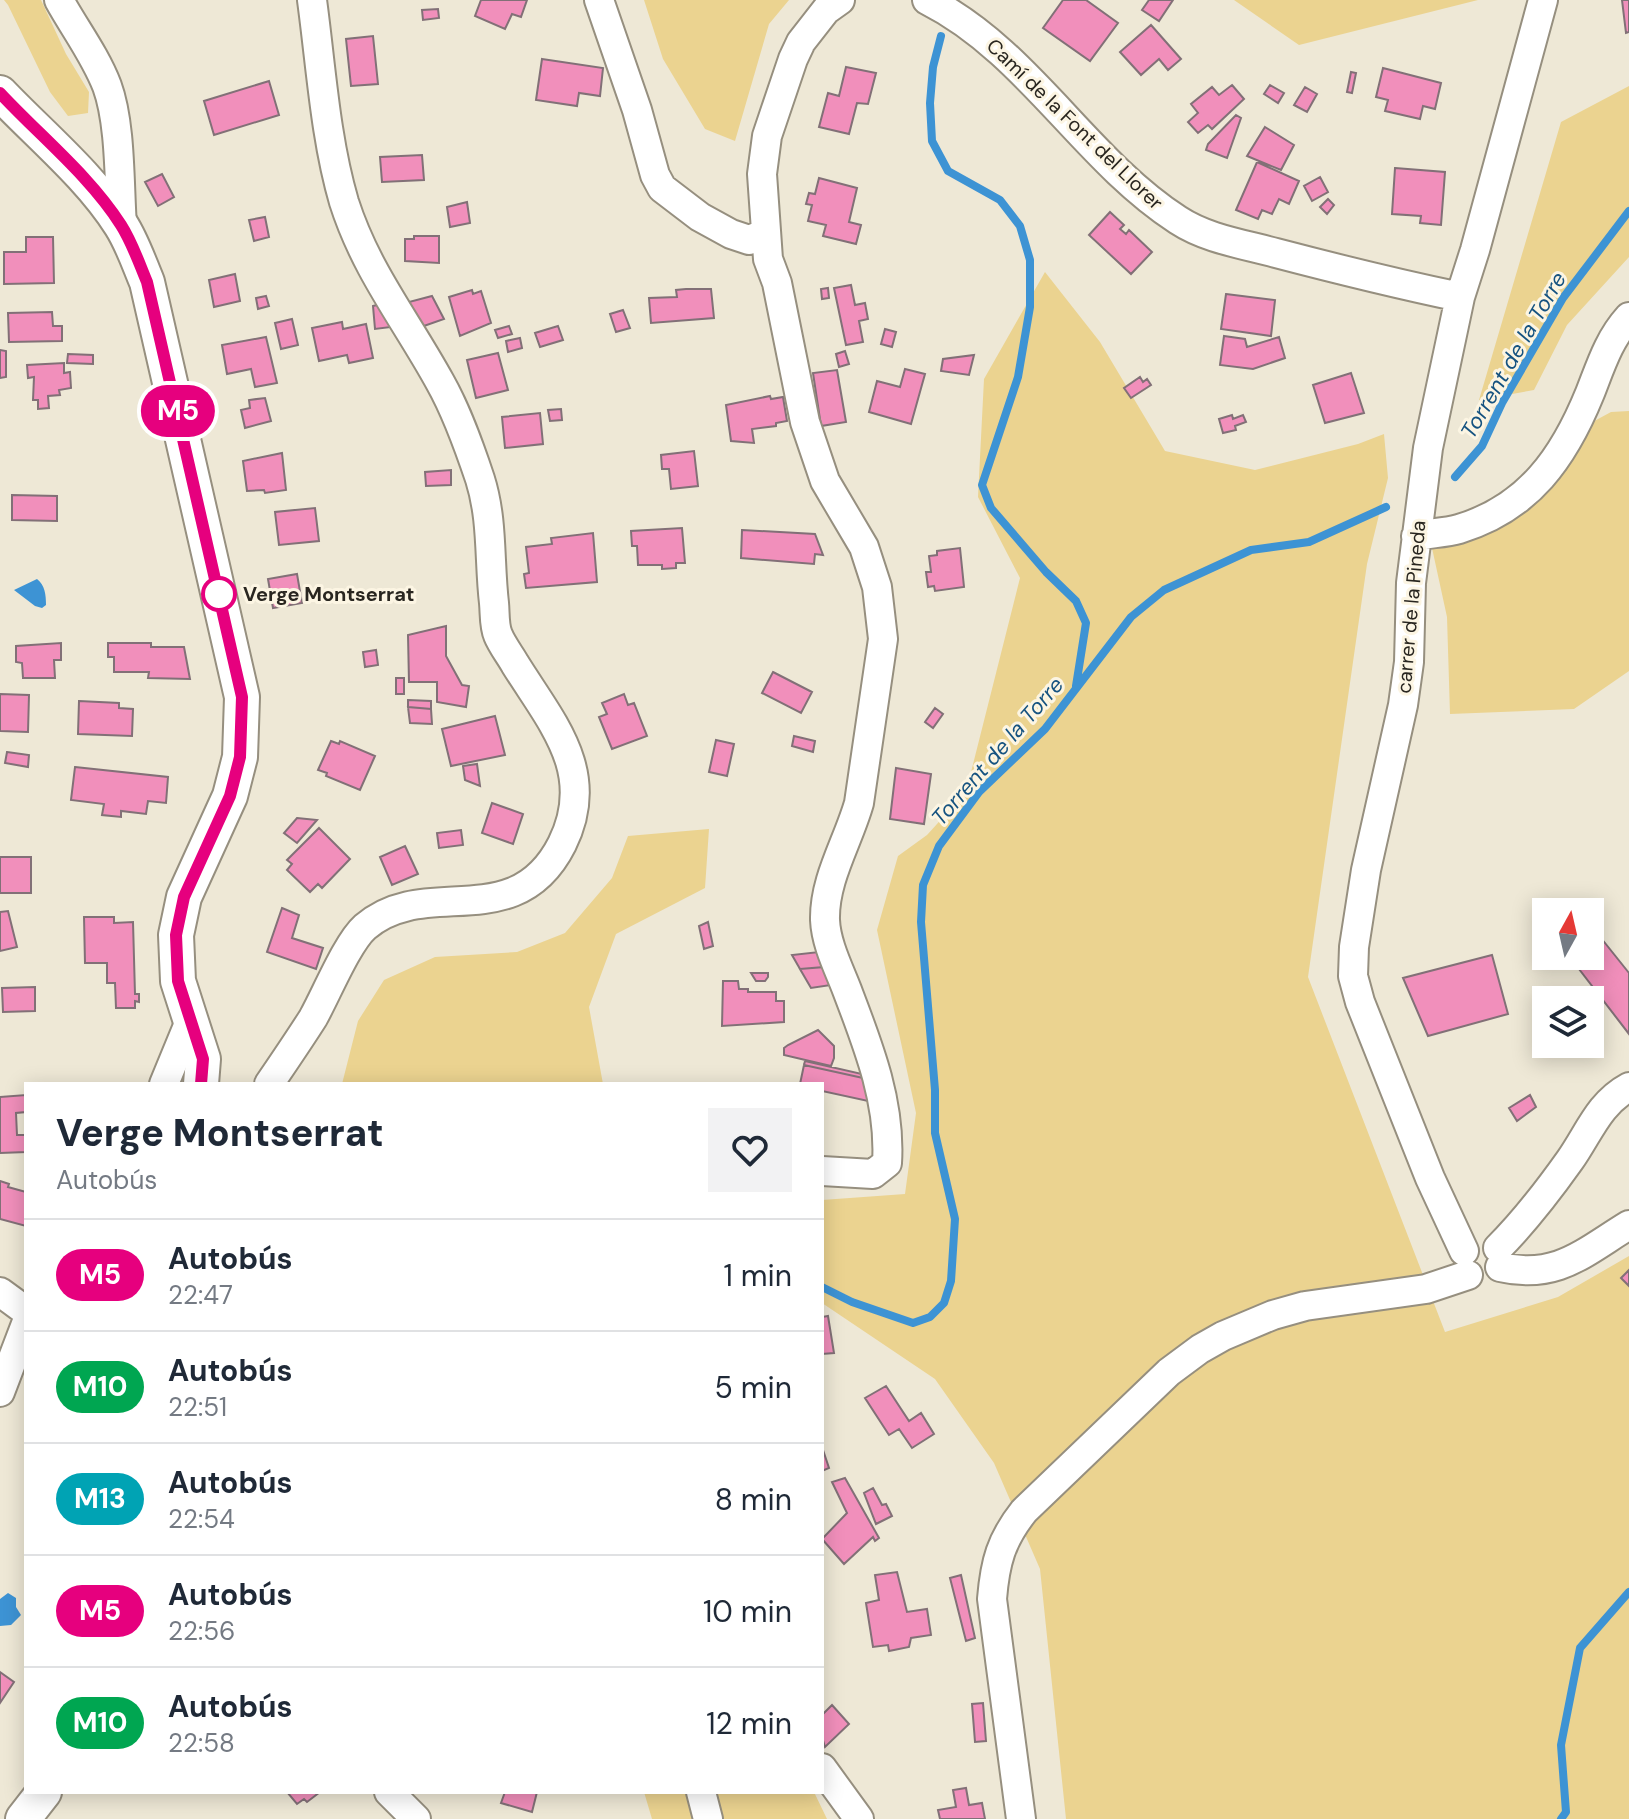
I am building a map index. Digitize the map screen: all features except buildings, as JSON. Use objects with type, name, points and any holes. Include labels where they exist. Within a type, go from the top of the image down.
[{"type":"street","points":[[59,0],[93,58],[115,114],[122,226]]},
{"type":"street","points":[[270,1082],[312,1018],[363,928],[401,908],[481,900],[511,894],[530,884],[562,844],[575,801],[570,755],[497,634],[488,508],[457,416],[439,380],[375,277],[344,202],[329,129],[312,0]]},
{"type":"street","points":[[599,0],[637,110],[655,175],[662,188],[700,217],[731,234],[749,240],[764,234]]},
{"type":"street","points":[[824,1171],[873,1174],[887,1163],[888,1142],[878,1080],[825,923],[827,889],[859,803],[883,639],[877,587],[864,547],[825,481],[805,422],[764,234],[762,174],[782,86],[801,42],[826,10],[840,0]]},
{"type":"street","name":"Camí de la Font del Llorer","points":[[927,0],[948,10],[1002,51],[1142,192],[1195,230],[1381,280],[1460,297]]},
{"type":"street","name":"carrer de la Pineda","points":[[1466,1263],[1360,1002],[1353,976],[1354,947],[1366,870],[1403,705],[1409,662],[1411,583],[1428,448],[1460,297],[1543,0]]},
{"type":"street","points":[[7,110],[86,179],[122,226],[147,282],[242,697],[240,757],[230,796],[184,897],[176,935],[178,981],[203,1059],[201,1082]]},
{"type":"street","points":[[1416,536],[1459,529],[1504,508],[1532,487],[1557,460],[1575,430],[1604,356],[1616,332],[1629,317]]},
{"type":"street","points":[[165,1082],[190,1021]]},
{"type":"street","points":[[1499,1258],[1568,1162],[1601,1109],[1629,1087]]},
{"type":"street","points":[[1021,1819],[992,1599],[999,1555],[1008,1532],[1024,1511],[1169,1372],[1223,1336],[1273,1315],[1305,1306],[1426,1289],[1466,1263],[1480,1240],[1487,1241],[1499,1258],[1532,1272],[1547,1271],[1587,1252],[1629,1225]]},
{"type":"street","points":[[0,1292],[24,1310]]},
{"type":"street","points":[[0,1392],[24,1329]]},
{"type":"street","points":[[824,1771],[859,1819]]},
{"type":"street","points":[[23,1819],[42,1794]]},
{"type":"street","points":[[391,1794],[416,1819]]},
{"type":"street","points":[[702,1794],[708,1819]]},
{"type":"shaded area","points":[[4,0],[41,0],[66,54],[89,92],[88,113],[68,116],[50,92]]},
{"type":"shaded area","points":[[644,0],[789,0],[769,24],[735,141],[705,129],[663,59]]},
{"type":"shaded area","points":[[1234,0],[1478,0],[1299,45]]},
{"type":"shaded area","points":[[1629,86],[1629,257],[1567,325],[1534,390],[1479,400],[1561,122]]},
{"type":"shaded area","points":[[1045,272],[1100,342],[1165,451],[1255,470],[1358,444],[1384,434],[1388,478],[1367,564],[1308,977],[1445,1332],[1558,1297],[1629,1256],[1629,1819],[1066,1819],[1040,1569],[994,1463],[935,1379],[824,1304],[824,1200],[905,1194],[916,1113],[877,930],[898,856],[927,835],[966,792],[1020,578],[978,497],[984,379]]},
{"type":"shaded area","points":[[1629,411],[1629,671],[1574,709],[1450,714],[1447,617],[1432,548],[1474,538],[1574,432],[1611,412]]},
{"type":"shaded area","points":[[709,829],[705,888],[616,934],[589,1007],[603,1082],[343,1082],[358,1021],[384,980],[435,957],[517,952],[565,933],[612,878],[628,836]]},
{"type":"shaded area","points":[[645,1794],[815,1794],[827,1819],[652,1819]]},
{"type":"water","points":[[37,579],[45,594],[46,605],[42,608],[14,590]]},
{"type":"water","points":[[8,1593],[16,1598],[16,1607],[21,1615],[11,1625],[0,1626],[0,1599]]},
{"type":"waterway","points":[[941,36],[933,67],[930,103],[932,141],[948,171],[1000,200],[1020,226],[1030,260],[1030,307],[1018,377],[982,485],[991,508],[1046,572],[1076,601],[1086,623],[1076,686]]},
{"type":"waterway","name":"Torrent de la Torre","points":[[1455,477],[1482,446],[1502,403],[1563,298],[1629,211]]},
{"type":"waterway","name":"Torrent de la Torre","points":[[824,1288],[852,1302],[913,1323],[930,1317],[944,1303],[951,1281],[955,1219],[935,1133],[935,1090],[921,922],[923,885],[939,846],[979,792],[1045,729],[1131,617],[1164,590],[1251,550],[1309,542],[1386,507]]},
{"type":"waterway","points":[[1561,1819],[1566,1812],[1561,1745],[1580,1648],[1629,1592]]},
{"type":"bus line","name":"M5","points":[[0,93],[86,179],[122,226],[147,282],[242,697],[240,757],[230,796],[184,897],[176,935],[178,981],[203,1059],[201,1082]]},
{"type":"place","name":"Verge Montserrat","points":[[219,594]]}]
